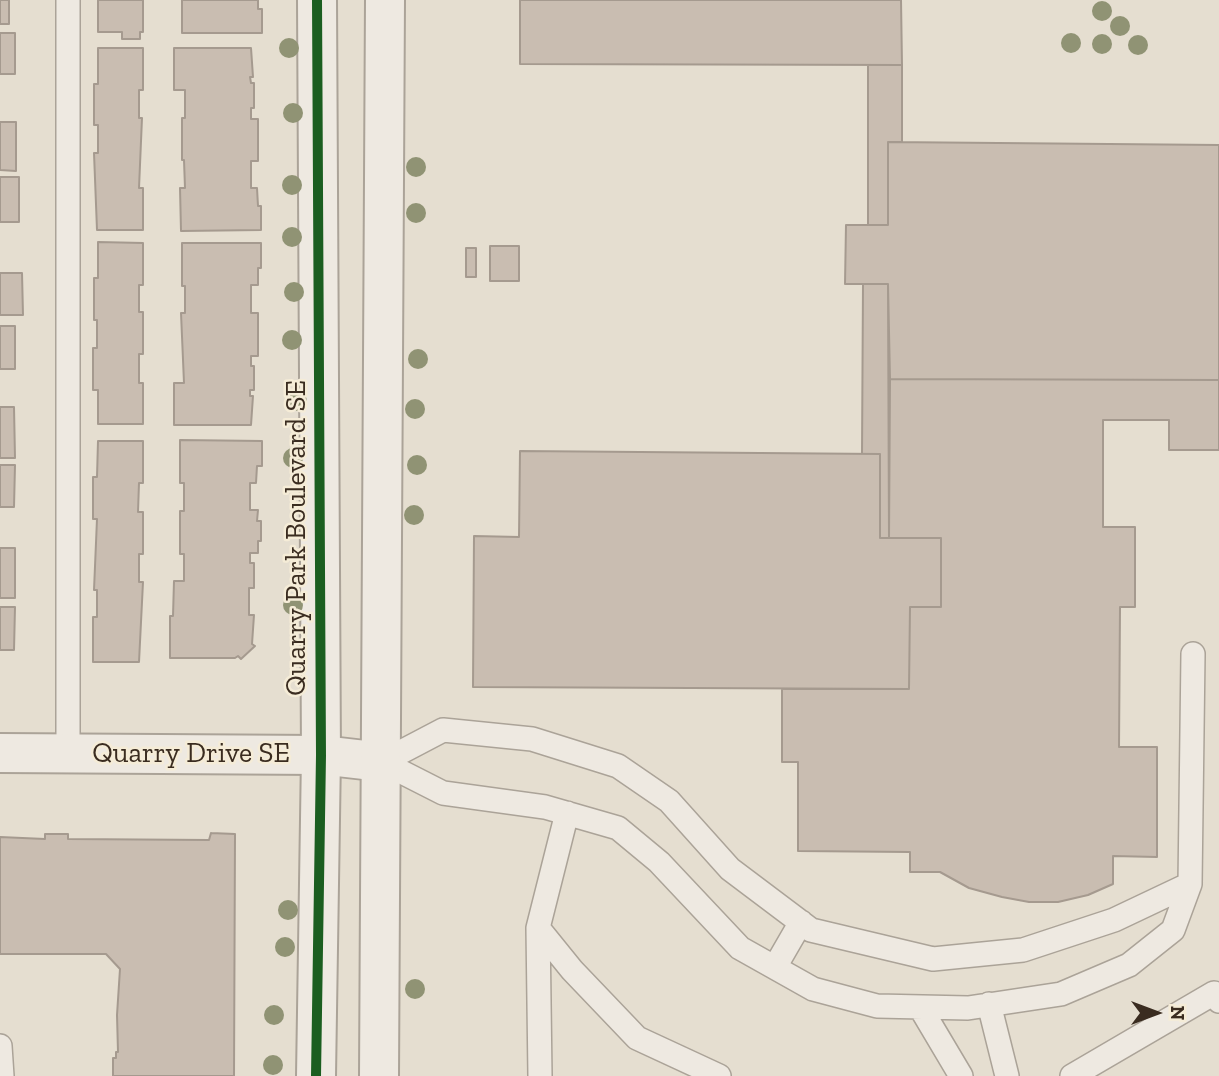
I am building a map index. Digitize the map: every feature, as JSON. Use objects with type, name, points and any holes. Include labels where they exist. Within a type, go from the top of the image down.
[{"type":"street","name":"Quarry Park Boulevard SE","points":[[316,1076],[321,755],[317,0]]},
{"type":"street","points":[[379,1076],[385,0]]},
{"type":"street","name":"Quarry Drive SE","points":[[0,753],[321,755],[382,762]]},
{"type":"lane","points":[[68,0],[68,754]]},
{"type":"lane","points":[[382,762],[443,793],[545,807],[618,828],[659,862],[740,948],[813,989],[877,1006],[968,1007],[1061,994],[1129,965],[1173,930],[1191,884],[1193,654]]},
{"type":"lane","points":[[382,762],[443,730],[532,739],[618,766],[669,801],[730,869],[811,930],[933,959],[1023,950],[1114,920],[1191,884]]},
{"type":"lane","points":[[540,1076],[538,928],[566,813]]},
{"type":"lane","points":[[775,967],[800,922]]},
{"type":"lane","points":[[538,928],[572,970],[637,1038],[719,1076]]},
{"type":"lane","points":[[1075,1075],[1213,993],[1219,1001]]},
{"type":"lane","points":[[989,1004],[1007,1076]]},
{"type":"lane","points":[[920,1007],[961,1076]]},
{"type":"lane","points":[[0,1046],[2,1076]]},
{"type":"building","points":[[0,0],[9,0],[9,24],[0,24]]},
{"type":"building","points":[[98,0],[143,0],[143,32],[140,32],[140,39],[122,39],[122,32],[98,32]]},
{"type":"building","points":[[182,0],[258,0],[258,9],[262,9],[262,33],[182,33]]},
{"type":"building","points":[[520,0],[901,0],[902,65],[520,64]]},
{"type":"building","points":[[0,33],[15,33],[15,74],[0,74]]},
{"type":"building","points":[[98,48],[143,48],[143,90],[139,90],[139,118],[142,118],[139,188],[143,188],[143,230],[97,230],[94,153],[98,153],[98,125],[94,125],[94,84],[98,84]]},
{"type":"building","points":[[174,48],[251,48],[253,77],[250,77],[251,83],[254,83],[254,108],[251,108],[251,119],[258,119],[258,161],[251,161],[251,188],[257,188],[258,206],[261,206],[261,230],[181,231],[180,188],[185,188],[182,118],[185,118],[185,90],[174,90]]},
{"type":"building","points":[[868,65],[902,65],[902,142],[888,142],[888,225],[868,225]]},
{"type":"building","points":[[0,122],[16,122],[16,171],[0,170]]},
{"type":"building","points":[[888,142],[1219,145],[1219,380],[890,379],[888,284],[845,284],[846,225],[888,225]]},
{"type":"building","points":[[0,177],[19,177],[19,222],[0,222]]},
{"type":"building","points":[[98,242],[143,243],[143,285],[139,285],[139,312],[143,312],[143,354],[139,354],[139,383],[143,383],[143,424],[98,424],[98,390],[93,390],[93,348],[97,348],[94,278],[98,278]]},
{"type":"building","points":[[182,243],[261,243],[258,285],[251,285],[251,313],[258,313],[258,356],[251,356],[251,366],[254,366],[254,390],[250,390],[250,396],[253,396],[251,425],[174,425],[174,383],[184,383],[181,313],[185,313],[185,286],[182,286]]},
{"type":"building","points":[[490,246],[519,246],[519,281],[490,281]]},
{"type":"building","points":[[466,248],[476,248],[476,277],[466,277]]},
{"type":"building","points":[[0,273],[22,273],[23,315],[0,315]]},
{"type":"building","points":[[863,284],[888,284],[889,538],[880,538],[880,454],[862,454]]},
{"type":"building","points":[[0,326],[15,326],[15,369],[0,369]]},
{"type":"building","points":[[890,379],[1219,380],[1219,450],[1169,450],[1169,420],[1103,420],[1103,527],[1135,527],[1135,607],[1120,607],[1119,747],[1157,747],[1157,857],[1113,856],[1113,884],[1088,895],[1058,902],[1029,902],[1002,897],[969,888],[940,872],[910,872],[910,852],[798,851],[798,762],[782,762],[782,689],[909,689],[910,607],[941,607],[941,538],[889,538]]},
{"type":"building","points":[[0,407],[14,407],[15,458],[0,458]]},
{"type":"building","points":[[180,440],[262,441],[262,466],[257,466],[256,483],[250,483],[250,510],[258,510],[257,521],[261,521],[258,553],[250,553],[250,563],[254,563],[254,588],[249,588],[249,615],[254,615],[252,644],[255,646],[241,659],[238,656],[170,658],[170,616],[173,616],[174,581],[184,581],[184,554],[180,554],[180,511],[184,511],[184,483],[180,483]]},
{"type":"building","points":[[98,441],[143,441],[143,483],[139,483],[138,512],[143,512],[143,554],[139,554],[139,582],[143,582],[139,662],[93,662],[93,617],[97,617],[97,590],[94,590],[97,519],[93,519],[93,477],[97,477]]},
{"type":"building","points":[[520,451],[880,454],[880,538],[941,538],[941,607],[910,607],[909,689],[473,687],[474,536],[519,537]]},
{"type":"building","points":[[0,465],[15,465],[14,507],[0,507]]},
{"type":"building","points":[[0,548],[15,548],[15,598],[0,598]]},
{"type":"building","points":[[0,607],[15,607],[14,650],[0,650]]},
{"type":"building","points":[[211,833],[235,834],[234,1076],[113,1076],[113,1058],[116,1058],[118,1052],[120,969],[106,954],[0,954],[0,837],[45,839],[45,834],[68,834],[68,839],[209,840]]},
{"type":"cycle path","points":[[316,1076],[321,755],[317,0]]}]
